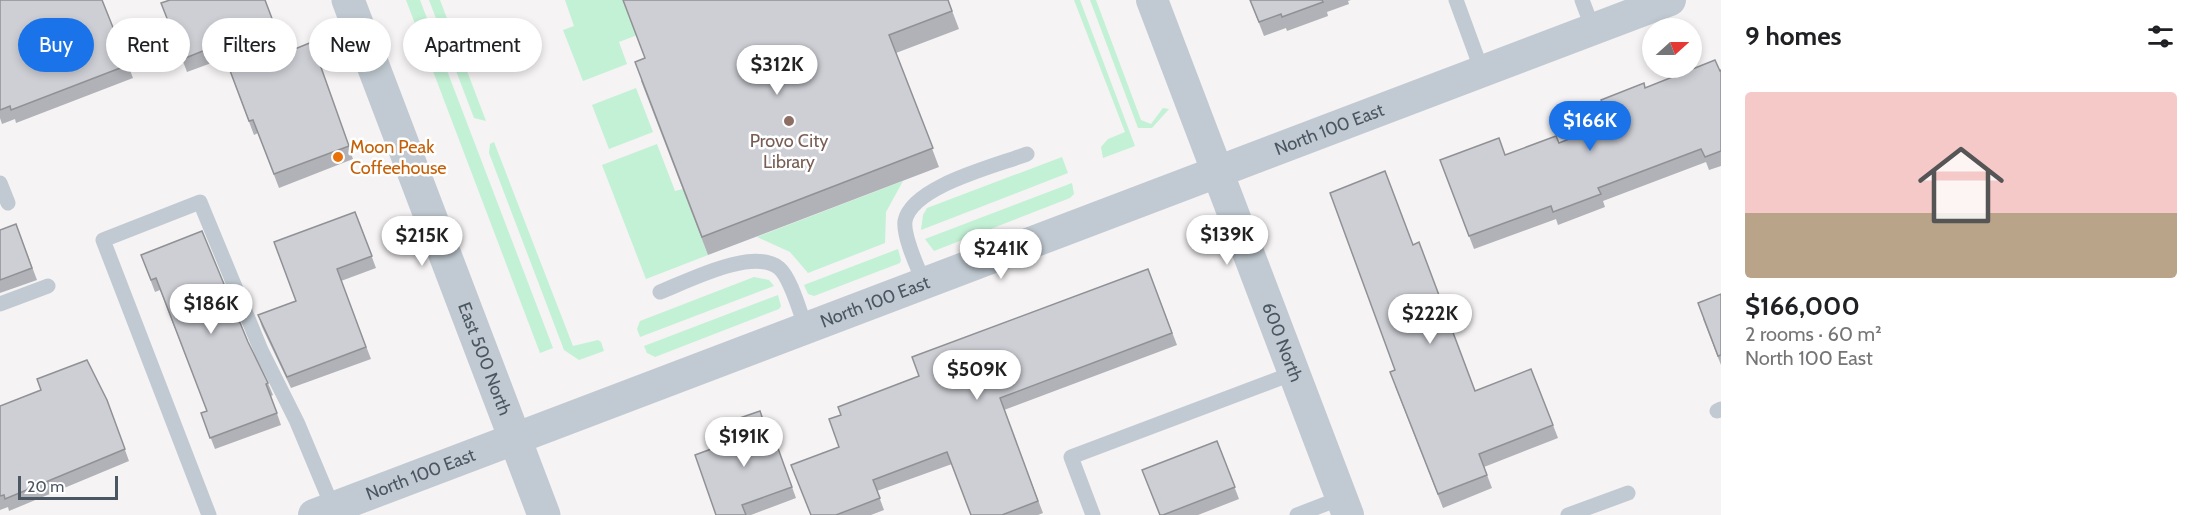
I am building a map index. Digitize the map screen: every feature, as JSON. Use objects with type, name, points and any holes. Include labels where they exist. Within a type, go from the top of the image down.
[{"type":"street","name":"East 500 North","points":[[348,0],[544,515]]},
{"type":"street","name":"600 North","points":[[1152,0],[1344,506]]},
{"type":"street","name":"North 100 East","points":[[323,511],[1670,0]]},
{"type":"lane","points":[[1456,0],[1482,71]]},
{"type":"lane","points":[[1582,0],[1593,29]]},
{"type":"lane","points":[[924,283],[910,246],[905,223],[910,208],[934,190],[1027,154]]},
{"type":"lane","points":[[0,183],[8,203]]},
{"type":"lane","points":[[210,515],[103,240],[200,202],[261,350],[297,422],[323,511]]},
{"type":"lane","points":[[660,292],[740,263],[764,261],[779,268],[786,276],[806,328]]},
{"type":"lane","points":[[0,304],[48,286]]},
{"type":"lane","points":[[1093,515],[1071,457],[1294,373]]},
{"type":"lane","points":[[1568,515],[1628,493]]},
{"type":"lane","points":[[1297,515],[1344,506]]},
{"type":"green space","points":[[406,0],[420,0],[427,18],[413,18]]},
{"type":"green space","points":[[429,0],[440,0],[447,18],[436,18]]},
{"type":"green space","points":[[565,0],[622,0],[679,19],[619,42],[627,64],[583,81],[563,30],[574,26]]},
{"type":"green space","points":[[1074,0],[1080,0],[1135,146],[1103,158],[1101,147],[1108,139],[1125,132]]},
{"type":"green space","points":[[1090,0],[1096,0],[1141,120],[1151,124],[1163,108],[1169,109],[1152,128],[1138,128]]},
{"type":"green space","points":[[433,72],[448,72],[553,348],[540,353]]},
{"type":"green space","points":[[456,72],[467,72],[486,121],[474,118]]},
{"type":"green space","points":[[636,88],[653,132],[609,149],[592,105]]},
{"type":"green space","points":[[494,142],[573,346],[598,340],[604,351],[579,360],[564,350],[489,153],[490,144]]},
{"type":"green space","points":[[657,144],[675,191],[683,189],[708,255],[646,279],[602,165]]},
{"type":"green space","points":[[1062,157],[1068,173],[921,230],[923,215],[927,208]]},
{"type":"green space","points":[[903,181],[886,212],[885,243],[808,273],[790,252],[757,237]]},
{"type":"green space","points":[[1072,183],[1074,194],[1070,198],[934,251],[925,239]]},
{"type":"green space","points":[[898,249],[900,263],[814,296],[808,294],[804,285]]},
{"type":"green space","points":[[754,277],[769,280],[774,286],[640,337],[637,329],[640,321]]},
{"type":"green space","points":[[778,295],[781,306],[779,309],[655,357],[647,353],[644,346]]},
{"type":"building","points":[[0,0],[102,0],[109,18],[106,18],[106,72],[110,72],[11,110],[10,106],[0,110]]},
{"type":"building","points":[[170,0],[265,0],[272,18],[202,18],[202,51],[190,56],[190,18],[167,18],[161,3]]},
{"type":"building","name":"Provo City Library","points":[[623,0],[948,0],[952,11],[889,35],[933,148],[702,237],[635,62],[645,58]]},
{"type":"building","points":[[1250,0],[1322,0],[1323,2],[1282,17],[1281,14],[1259,22]]},
{"type":"building","points":[[309,43],[309,72],[323,72],[349,146],[274,174],[253,120],[249,121],[231,72],[297,72],[297,48]]},
{"type":"building","points":[[1715,60],[1721,70],[1721,151],[1705,157],[1701,149],[1598,188],[1601,194],[1553,212],[1551,206],[1469,236],[1440,160],[1499,138],[1505,155],[1556,136],[1559,143],[1610,123],[1601,100],[1644,83],[1645,88],[1670,78],[1702,78],[1702,65]]},
{"type":"building","points":[[1385,171],[1413,245],[1419,242],[1475,391],[1531,369],[1553,425],[1479,454],[1487,475],[1438,494],[1390,372],[1395,370],[1330,193]]},
{"type":"building","points":[[355,212],[372,256],[337,269],[366,347],[287,377],[258,315],[296,301],[274,242]]},
{"type":"building","points":[[16,224],[32,268],[0,280],[0,230]]},
{"type":"building","points":[[202,231],[248,342],[268,383],[266,384],[277,413],[210,438],[201,413],[207,411],[156,278],[151,280],[141,255]]},
{"type":"building","points":[[1148,269],[1172,333],[1000,398],[1038,501],[1002,515],[971,515],[947,452],[873,480],[880,498],[836,515],[811,515],[791,465],[839,447],[829,419],[841,415],[838,407],[919,376],[912,357]]},
{"type":"building","points":[[1721,294],[1721,355],[1718,356],[1698,303]]},
{"type":"building","points":[[87,360],[107,400],[125,449],[5,499],[4,495],[0,496],[0,406],[41,390],[37,379]]},
{"type":"building","points":[[760,411],[767,431],[771,429],[792,487],[742,505],[746,515],[716,515],[695,455],[741,438],[734,420]]},
{"type":"building","points":[[1217,441],[1235,487],[1160,515],[1142,470]]},
{"type":"place","name":"Provo City Library","points":[[789,121]]},
{"type":"place","name":"Moon Peak Coffeehouse","points":[[338,157]]}]
